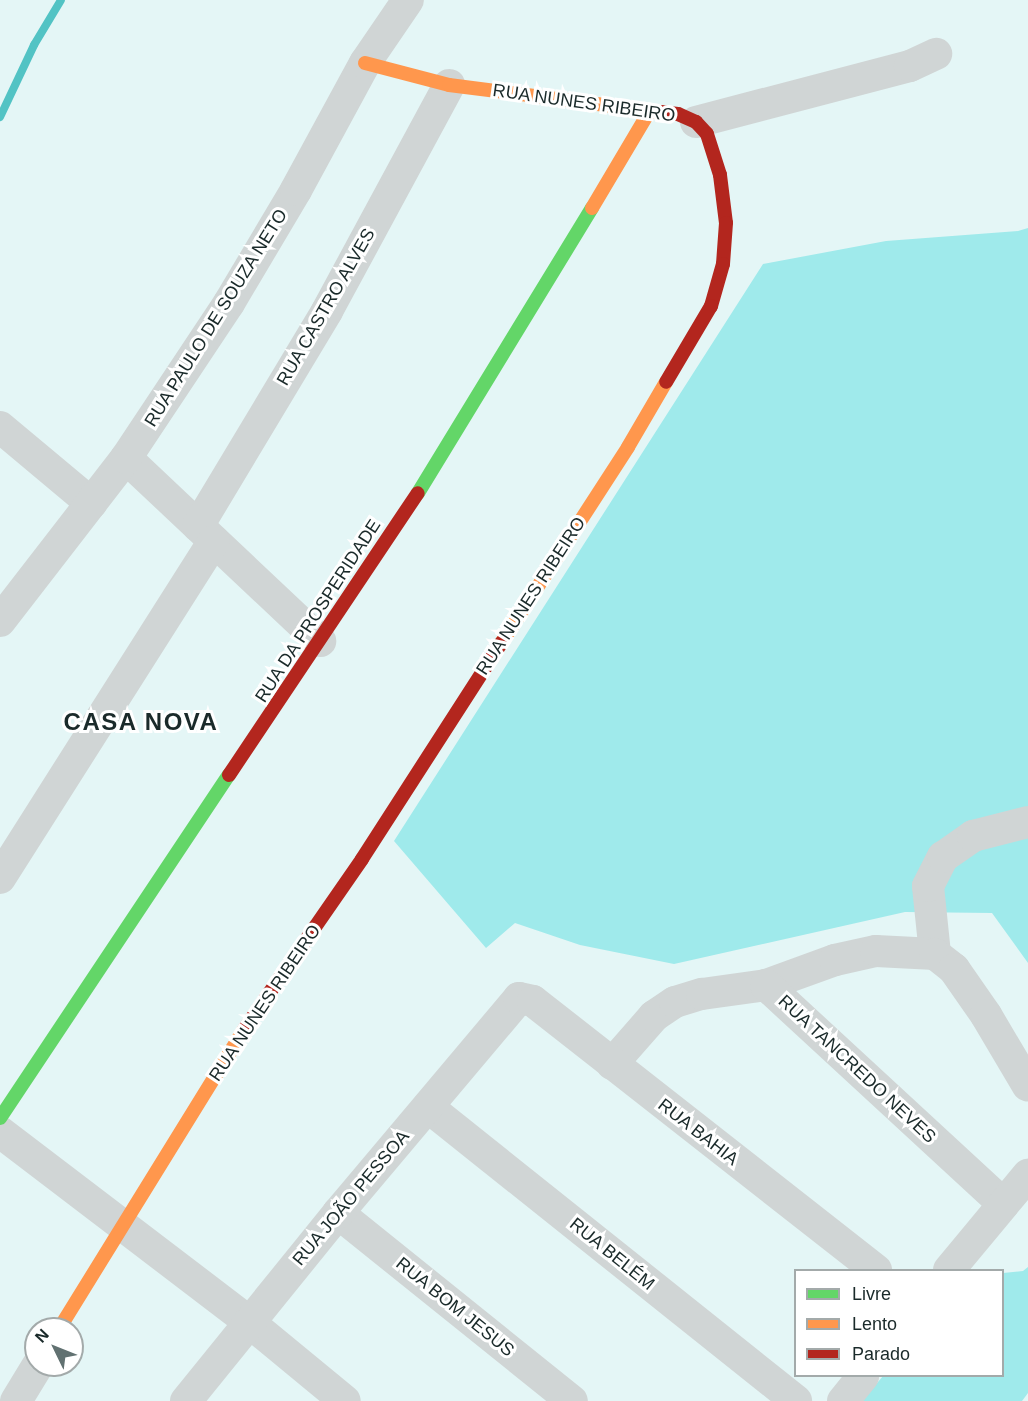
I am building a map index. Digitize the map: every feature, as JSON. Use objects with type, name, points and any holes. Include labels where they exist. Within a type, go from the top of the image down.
[{"type":"street","name":"RUA PAULO DE SOUZA NETO","points":[[0,621],[126,458],[229,303],[296,190],[365,63],[408,0]]},
{"type":"street","points":[[696,122],[910,66],[936,54]]},
{"type":"street","name":"RUA NUNES RIBEIRO","points":[[66,1317],[122,1223],[244,1030],[362,859],[628,447],[711,306],[723,264],[726,223],[714,151],[707,134],[696,122],[678,114],[449,85],[365,63]]},
{"type":"street","name":"RUA CASTRO ALVES","points":[[0,878],[206,533],[449,85]]},
{"type":"street","name":"RUA DA PROSPERIDADE","points":[[0,1118],[422,486],[566,253],[649,112]]},
{"type":"street","points":[[0,427],[91,503]]},
{"type":"street","points":[[126,458],[320,641]]},
{"type":"street","points":[[935,954],[928,886],[943,857],[973,836],[1028,822]]},
{"type":"street","points":[[766,985],[835,960],[876,951],[935,954],[954,969],[986,1014],[1028,1086]]},
{"type":"street","name":"RUA TANCREDO NEVES","points":[[612,1064],[654,1016],[675,1002],[702,994],[766,985],[1003,1204]]},
{"type":"street","name":"RUA BAHIA","points":[[519,998],[533,1001],[875,1269]]},
{"type":"street","name":"RUA JOÃO PESSOA","points":[[186,1401],[338,1213],[519,998]]},
{"type":"street","name":"RUA BELÉM","points":[[428,1107],[796,1401]]},
{"type":"street","points":[[0,1132],[249,1322],[345,1401]]},
{"type":"street","points":[[950,1269],[1028,1175]]},
{"type":"street","name":"RUA BOM JESUS","points":[[338,1213],[572,1401]]},
{"type":"street","points":[[16,1401],[31,1377]]},
{"type":"street","points":[[843,1401],[862,1377]]},
{"type":"shaded area","points":[[1028,228],[1028,963],[992,913],[905,912],[674,964],[580,945],[515,923],[486,948],[394,841],[763,264],[886,241],[1018,231]]},
{"type":"shaded area","points":[[1028,1267],[1028,1393],[1022,1401],[862,1401],[882,1377],[1004,1377],[1004,1273],[1023,1271]]},
{"type":"waterway","points":[[0,117],[34,45],[61,0]]},
{"type":"traffic: fast","points":[[418,493],[592,208]]},
{"type":"traffic: fast","points":[[0,1118],[229,775]]},
{"type":"traffic: slow","points":[[365,63],[449,85],[661,112]]},
{"type":"traffic: slow","points":[[592,208],[649,112]]},
{"type":"traffic: slow","points":[[502,642],[628,447],[666,382]]},
{"type":"traffic: slow","points":[[66,1317],[243,1031]]},
{"type":"traffic: jam","points":[[661,112],[678,114],[696,122],[707,134],[720,175],[726,223],[723,264],[711,306],[666,382]]},
{"type":"traffic: jam","points":[[229,775],[418,493]]},
{"type":"traffic: jam","points":[[243,1031],[362,859],[502,642]]},
{"type":"district","name":"CASA NOVA","points":[[141,722]]}]
